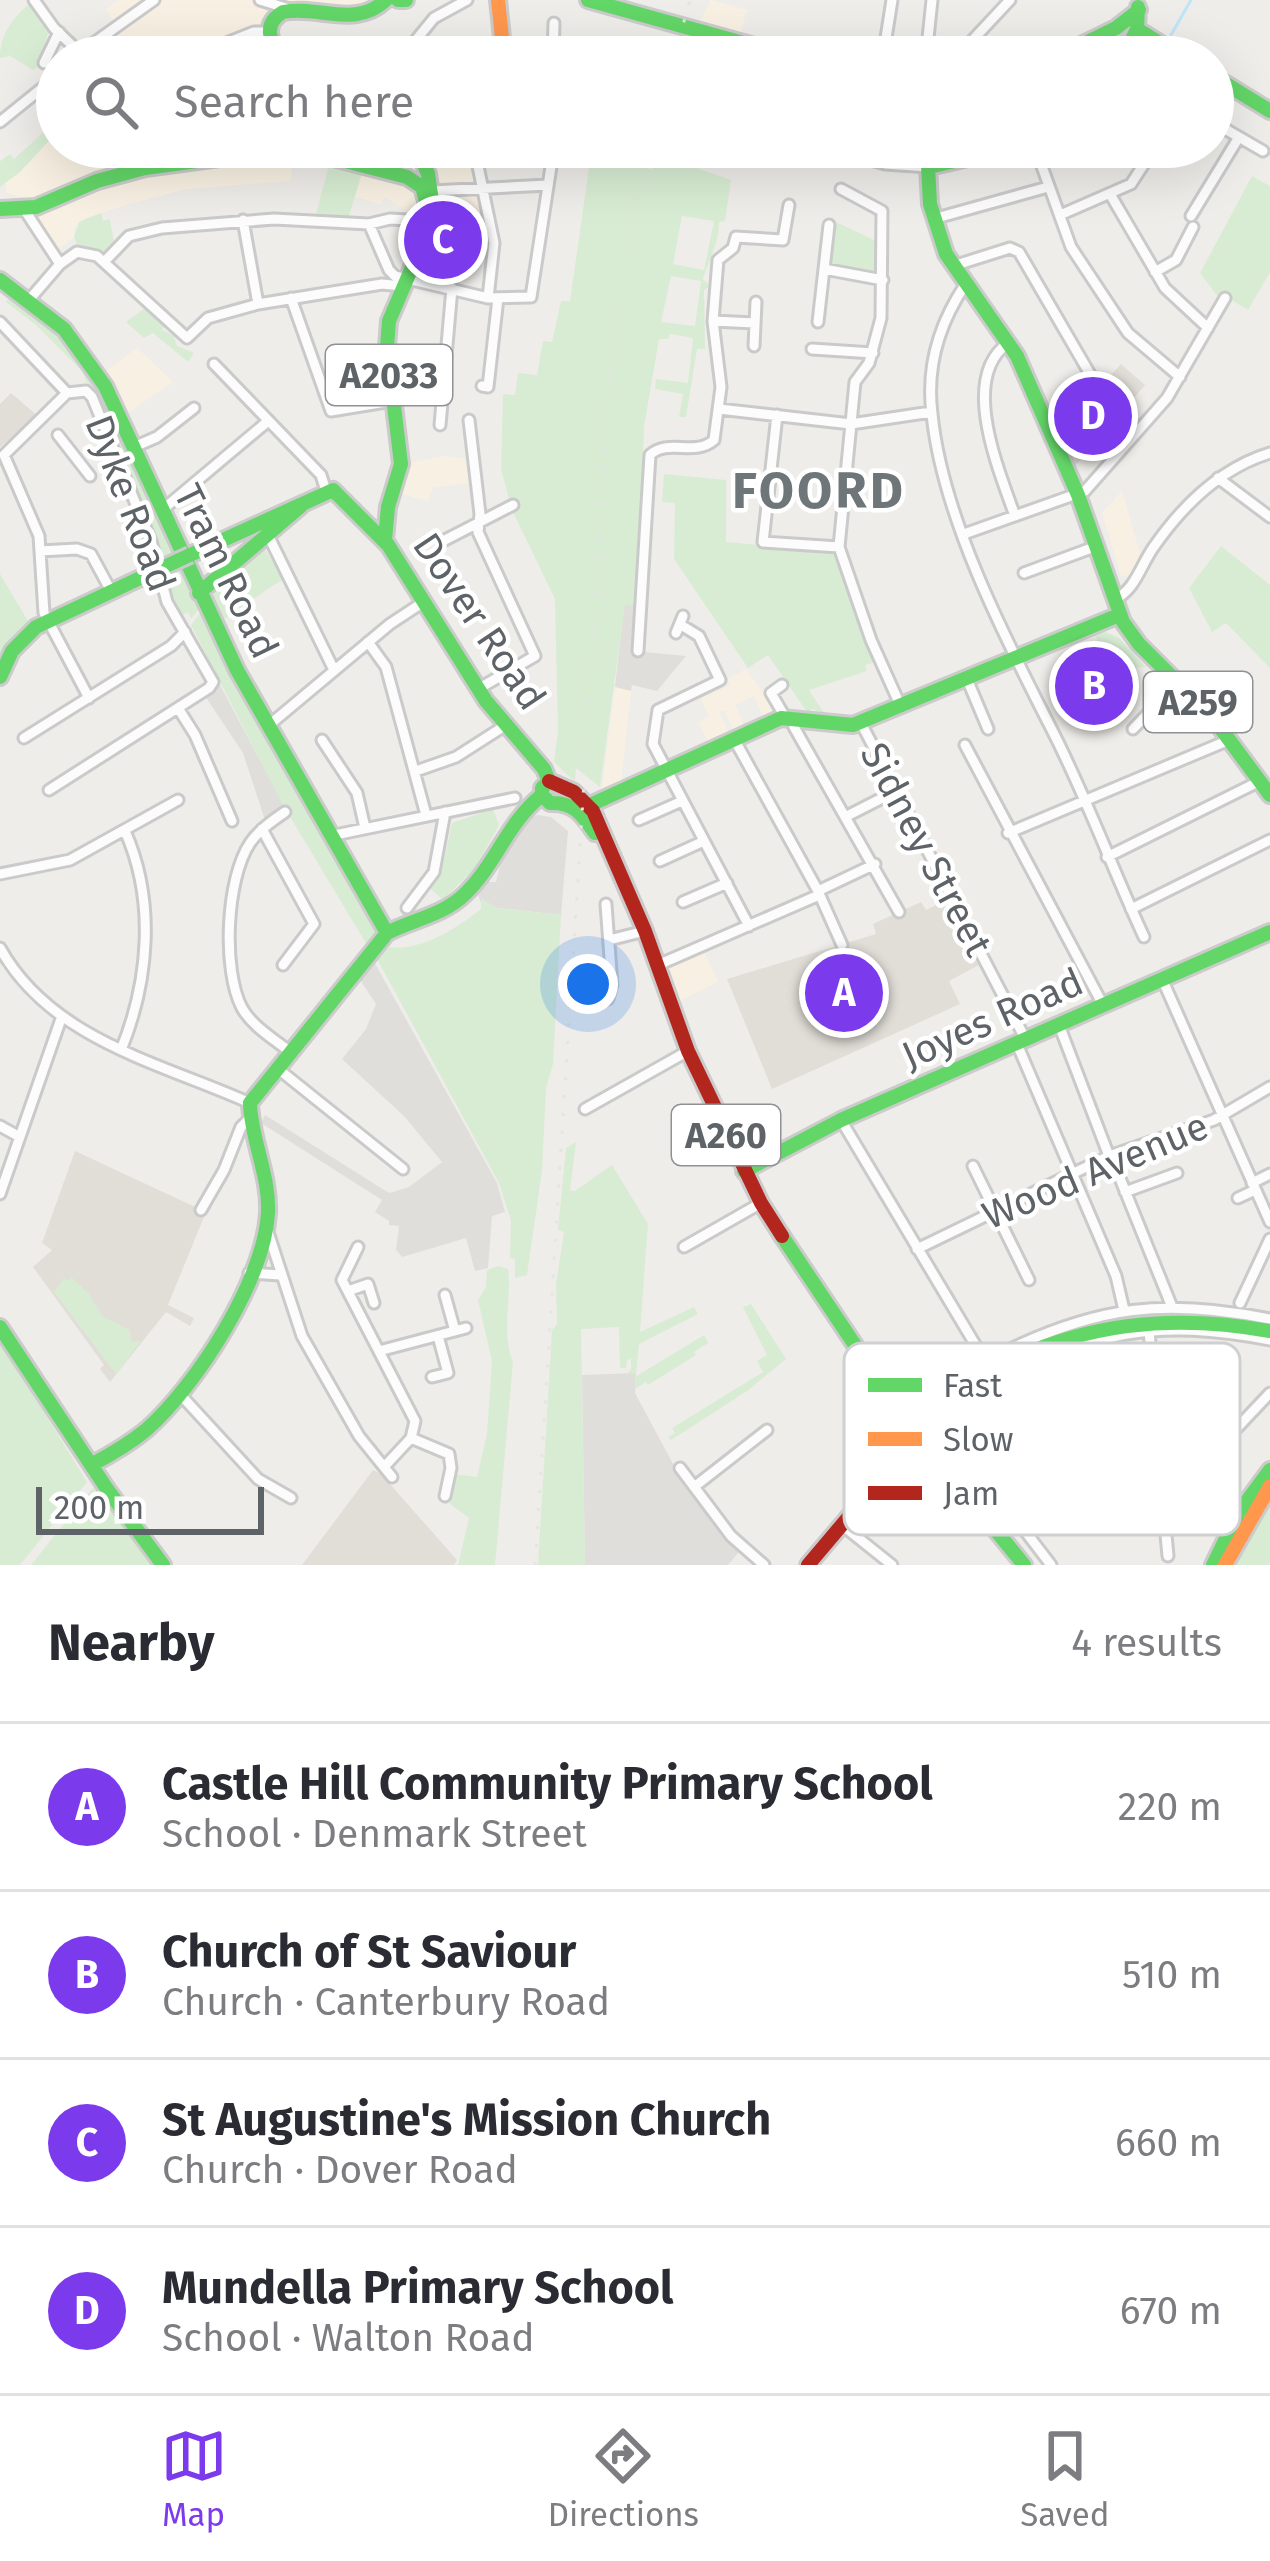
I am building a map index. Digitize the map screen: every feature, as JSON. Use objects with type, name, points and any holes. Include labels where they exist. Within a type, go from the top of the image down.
[{"type":"main road","points":[[271,36],[271,25],[294,10],[354,16],[375,11],[386,0]]},
{"type":"main road","points":[[498,0],[502,36]]},
{"type":"main road","points":[[588,0],[725,36]]},
{"type":"main road","points":[[1100,36],[1116,28],[1138,5]]},
{"type":"main road","points":[[1132,36],[1138,5]]},
{"type":"main road","points":[[1116,28],[1124,36]]},
{"type":"main road","points":[[1234,89],[1270,111]]},
{"type":"main road","points":[[0,209],[24,209],[145,168]]},
{"type":"main road","points":[[371,168],[414,180],[424,191],[427,215]]},
{"type":"main road","points":[[424,168],[432,191]]},
{"type":"main road","name":"A259","points":[[929,168],[933,219],[953,266],[1008,343],[1045,417],[1078,495],[1116,607],[1132,637],[1229,740],[1270,795]]},
{"type":"main road","name":"A2033","points":[[427,215],[432,191]]},
{"type":"main road","name":"Dover Road","points":[[427,215],[419,251],[391,311],[387,333],[401,464],[388,507],[387,544],[478,688],[544,769],[554,791],[575,806],[610,855]]},
{"type":"main road","name":"Tram Road","points":[[0,280],[29,299],[83,350],[105,386],[199,593],[268,726],[373,912],[393,930]]},
{"type":"main road","points":[[199,593],[304,502],[326,491],[339,492],[387,544]]},
{"type":"main road","points":[[365,520],[376,519],[388,507]]},
{"type":"main road","points":[[0,677],[21,640],[47,622],[190,555],[273,528]]},
{"type":"main road","points":[[590,805],[789,717],[840,726],[861,723],[1016,659],[1116,607]]},
{"type":"main road","points":[[91,1465],[147,1429],[179,1393],[229,1317],[266,1226],[266,1193],[250,1110],[277,1068],[393,930],[440,912],[464,895],[512,820],[554,791]]},
{"type":"main road","name":"Dover Road","points":[[554,791],[590,805],[645,931],[688,1051],[744,1171],[818,1297],[853,1343]]},
{"type":"main road","name":"Joyes Road","points":[[744,1171],[842,1120],[1269,934]]},
{"type":"main road","points":[[1063,1343],[1099,1326],[1128,1321],[1202,1318],[1270,1330]]},
{"type":"main road","points":[[0,1327],[163,1565]]},
{"type":"main road","points":[[1240,1511],[1270,1470]]},
{"type":"main road","points":[[1225,1565],[1270,1486]]},
{"type":"main road","points":[[808,1565],[844,1522]]},
{"type":"main road","points":[[1001,1535],[1024,1565]]},
{"type":"main road","points":[[1213,1565],[1228,1535]]},
{"type":"street","points":[[34,0],[61,36]]},
{"type":"street","points":[[102,36],[154,0]]},
{"type":"street","points":[[419,36],[434,18],[467,0]]},
{"type":"street","points":[[886,36],[892,0]]},
{"type":"street","points":[[928,36],[932,0]]},
{"type":"street","points":[[977,36],[1010,0]]},
{"type":"street","points":[[262,1],[294,10]]},
{"type":"street","points":[[244,36],[271,25],[262,1]]},
{"type":"street","points":[[554,23],[554,36]]},
{"type":"street","points":[[56,36],[58,32]]},
{"type":"street","points":[[0,122],[36,93]]},
{"type":"street","points":[[1234,134],[1263,151]]},
{"type":"street","points":[[1234,143],[1238,136]]},
{"type":"street","points":[[480,168],[494,243],[488,387],[482,386]]},
{"type":"street","points":[[29,299],[77,252],[104,262],[187,338],[208,318],[259,304],[382,284],[452,288],[493,298],[532,295],[551,168]]},
{"type":"street","points":[[1042,168],[1071,247],[1127,333],[1180,376]]},
{"type":"street","points":[[1060,215],[1133,182],[1142,168]]},
{"type":"street","points":[[1156,272],[1176,260],[1221,168]]},
{"type":"street","points":[[432,191],[548,185]]},
{"type":"street","points":[[933,219],[1048,188]]},
{"type":"street","points":[[841,190],[882,211],[883,280],[873,352],[855,382],[839,548],[871,640],[902,707]]},
{"type":"street","points":[[1110,194],[1169,293],[1208,328]]},
{"type":"street","points":[[638,651],[646,599],[650,455],[661,447],[710,445],[721,381],[713,322],[717,264],[733,248],[736,231],[783,240],[789,205]]},
{"type":"street","points":[[24,209],[60,264]]},
{"type":"street","points":[[104,262],[138,232],[243,220],[369,224],[427,215]]},
{"type":"street","points":[[243,220],[259,304]]},
{"type":"street","points":[[369,224],[388,270],[404,282]]},
{"type":"street","points":[[818,322],[829,225]]},
{"type":"street","points":[[953,266],[1010,248],[1019,252],[1094,381],[1078,401],[1045,417]]},
{"type":"street","points":[[824,269],[883,280]]},
{"type":"street","points":[[965,285],[936,344],[931,412],[939,455],[964,534],[1016,659],[1144,937]]},
{"type":"street","points":[[440,425],[452,288]]},
{"type":"street","points":[[291,298],[331,410],[392,401]]},
{"type":"street","points":[[964,534],[1078,495],[1156,410],[1225,298]]},
{"type":"street","points":[[754,346],[757,302]]},
{"type":"street","points":[[0,322],[68,393],[4,455],[39,536],[47,622],[89,698]]},
{"type":"street","points":[[713,322],[755,322]]},
{"type":"street","points":[[1008,343],[988,364],[985,398],[995,457],[1015,516]]},
{"type":"street","points":[[812,349],[873,352]]},
{"type":"street","points":[[214,364],[321,475],[326,491]]},
{"type":"street","name":"Dyke Road","points":[[68,393],[81,390],[92,398],[151,541],[167,602],[185,632]]},
{"type":"street","points":[[133,448],[157,437],[194,408]]},
{"type":"street","points":[[719,409],[851,424],[931,412]]},
{"type":"street","points":[[777,415],[763,542],[839,548]]},
{"type":"street","points":[[44,419],[84,474]]},
{"type":"street","points":[[469,420],[478,532],[535,656],[478,688]]},
{"type":"street","points":[[161,511],[267,422]]},
{"type":"street","points":[[1116,607],[1175,519],[1218,478],[1270,453]]},
{"type":"street","points":[[1218,478],[1270,518]]},
{"type":"street","points":[[441,542],[513,505]]},
{"type":"street","points":[[273,528],[334,670]]},
{"type":"street","points":[[1024,573],[1096,546]]},
{"type":"street","points":[[40,551],[77,549],[91,554],[111,591]]},
{"type":"street","points":[[268,726],[424,601]]},
{"type":"street","points":[[680,625],[699,636],[719,680],[656,712],[653,744],[749,926]]},
{"type":"street","points":[[24,738],[171,646],[185,632],[213,682],[49,790]]},
{"type":"street","points":[[368,642],[386,667],[427,815]]},
{"type":"street","points":[[967,680],[988,730]]},
{"type":"street","points":[[1133,729],[1178,682]]},
{"type":"street","points":[[782,685],[771,693],[899,911]]},
{"type":"street","points":[[178,708],[232,820]]},
{"type":"street","name":"Sidney Street","points":[[861,723],[1021,1042],[1118,1281],[1128,1321]]},
{"type":"street","points":[[416,771],[456,757],[506,725]]},
{"type":"street","points":[[734,739],[842,944]]},
{"type":"street","points":[[322,740],[357,793],[365,828]]},
{"type":"street","points":[[1008,832],[1229,740]]},
{"type":"street","points":[[965,745],[1103,1005]]},
{"type":"street","points":[[1107,857],[1260,782]]},
{"type":"street","points":[[847,816],[896,791]]},
{"type":"street","points":[[330,836],[427,815],[501,806],[515,798]]},
{"type":"street","points":[[0,874],[59,864],[178,800]]},
{"type":"street","points":[[639,820],[682,801]]},
{"type":"street","points":[[285,812],[246,851],[236,878],[232,976],[246,1015],[290,1052]]},
{"type":"street","points":[[407,908],[422,897],[434,872],[445,812]]},
{"type":"street","points":[[262,830],[314,924],[283,965]]},
{"type":"street","points":[[121,1051],[139,1000],[146,956],[139,880],[124,831]]},
{"type":"street","points":[[1131,909],[1270,840]]},
{"type":"street","points":[[660,861],[704,842]]},
{"type":"street","points":[[658,965],[875,864]]},
{"type":"street","points":[[683,902],[727,883]]},
{"type":"street","points":[[610,911],[614,993]]},
{"type":"street","points":[[609,940],[645,931]]},
{"type":"street","points":[[0,948],[25,984],[62,1016],[121,1051],[250,1110],[201,1210]]},
{"type":"street","points":[[1163,981],[1270,1222]]},
{"type":"street","points":[[0,1194],[62,1016]]},
{"type":"street","points":[[1059,1025],[1172,1307]]},
{"type":"street","points":[[585,1108],[688,1051]]},
{"type":"street","points":[[277,1068],[403,1169]]},
{"type":"street","name":"Wood Avenue","points":[[917,1250],[1110,1156],[1223,1115],[1270,1087]]},
{"type":"street","points":[[842,1120],[974,1343]]},
{"type":"street","points":[[0,1126],[18,1136]]},
{"type":"street","points":[[974,1166],[1029,1280]]},
{"type":"street","points":[[1125,1192],[1177,1173]]},
{"type":"street","points":[[1238,1198],[1270,1174]]},
{"type":"street","points":[[684,1247],[761,1203]]},
{"type":"street","points":[[266,1226],[293,1317],[311,1354],[359,1436],[392,1477]]},
{"type":"street","points":[[1241,1304],[1270,1239]]},
{"type":"street","points":[[358,1247],[341,1277],[414,1417],[411,1438],[384,1467]]},
{"type":"street","points":[[249,1273],[280,1275]]},
{"type":"street","points":[[348,1291],[368,1284],[374,1303]]},
{"type":"street","points":[[379,1351],[461,1330],[445,1294]]},
{"type":"street","points":[[1025,1343],[1050,1332],[1128,1321],[1172,1307],[1227,1310],[1270,1319]]},
{"type":"street","points":[[1128,1321],[1149,1330],[1218,1330],[1270,1340]]},
{"type":"street","points":[[1149,1330],[1150,1343]]},
{"type":"street","points":[[432,1377],[448,1373],[438,1336]]},
{"type":"street","points":[[179,1393],[256,1477],[290,1498]]},
{"type":"street","points":[[1240,1425],[1270,1394]]},
{"type":"street","points":[[694,1486],[753,1435],[767,1430]]},
{"type":"street","points":[[411,1438],[450,1448],[452,1468],[442,1489]]},
{"type":"street","points":[[680,1468],[731,1536],[764,1565]]},
{"type":"street","points":[[854,1535],[892,1565]]},
{"type":"street","points":[[1028,1535],[1051,1565]]},
{"type":"street","points":[[1166,1535],[1168,1556]]},
{"type":"shaded area","points":[[118,0],[381,0],[364,11],[291,13],[271,36],[111,36],[119,30],[106,9]]},
{"type":"shaded area","points":[[711,0],[747,10],[739,36],[683,36],[687,21],[698,24]]},
{"type":"shaded area","points":[[36,155],[36,168],[160,168],[36,201],[7,193],[5,182]]},
{"type":"shaded area","points":[[177,168],[292,168],[290,181],[187,189],[83,219],[74,237],[52,253],[31,216],[128,178]]},
{"type":"shaded area","points":[[431,168],[473,168],[477,182],[437,184]]},
{"type":"shaded area","points":[[363,171],[415,190],[421,212],[402,214],[404,209],[384,197],[381,204],[355,197]]},
{"type":"shaded area","points":[[482,193],[486,218],[463,219],[462,247],[428,244],[435,195]]},
{"type":"shaded area","points":[[137,348],[173,382],[124,415],[103,373]]},
{"type":"shaded area","points":[[1121,364],[1145,385],[1075,466],[1055,421],[1079,410]]},
{"type":"shaded area","points":[[11,393],[38,416],[0,447],[0,404]]},
{"type":"shaded area","points":[[446,456],[465,459],[469,483],[433,487],[428,501],[402,494],[409,463]]},
{"type":"shaded area","points":[[1122,491],[1140,554],[1130,575],[1121,576],[1102,513]]},
{"type":"shaded area","points":[[637,594],[634,651],[686,656],[657,691],[632,685],[631,691],[615,687],[625,598]]},
{"type":"shaded area","points":[[746,669],[777,712],[764,718],[754,696],[735,705],[744,726],[734,731],[724,710],[719,712],[729,733],[708,742],[699,722],[709,717],[701,699],[730,685],[728,679]]},
{"type":"shaded area","points":[[219,683],[287,811],[266,823],[243,753],[203,693]]},
{"type":"shaded area","points":[[615,687],[631,691],[621,781],[602,789]]},
{"type":"shaded area","points":[[537,815],[551,817],[568,831],[561,915],[482,906],[478,895],[487,882],[496,882],[503,852],[526,820]]},
{"type":"shaded area","points":[[946,900],[965,938],[963,945],[979,965],[949,981],[960,1004],[772,1089],[727,979],[876,934],[873,924],[921,902],[926,910]]},
{"type":"shaded area","points":[[704,952],[718,982],[677,1002],[666,970]]},
{"type":"shaded area","points":[[372,958],[497,1183],[505,1212],[492,1216],[488,1268],[475,1271],[466,1238],[402,1257],[396,1250],[399,1226],[389,1225],[375,1212],[382,1200],[261,1123],[265,1115],[389,1193],[409,1187],[442,1162],[404,1116],[342,1059],[366,1029],[376,1004],[358,977]]},
{"type":"shaded area","points":[[75,1151],[206,1212],[168,1305],[194,1318],[190,1326],[166,1312],[110,1382],[100,1369],[104,1365],[33,1267],[52,1250],[42,1243]]},
{"type":"shaded area","points":[[636,1373],[635,1393],[686,1488],[739,1552],[728,1565],[585,1565],[582,1375]]},
{"type":"shaded area","points":[[373,1470],[457,1560],[454,1565],[302,1565]]},
{"type":"green space","points":[[29,4],[48,33],[36,36],[33,70],[10,56],[0,58],[2,42]]},
{"type":"green space","points":[[36,139],[36,155],[0,187],[0,161],[10,154],[14,159]]},
{"type":"green space","points":[[328,168],[362,172],[349,216],[316,214]]},
{"type":"green space","points":[[589,168],[696,168],[731,180],[725,221],[719,222],[703,279],[710,286],[704,290],[705,349],[697,349],[686,417],[679,417],[683,394],[655,389],[656,379],[688,383],[693,338],[670,334],[668,339],[659,339],[644,427],[637,606],[625,605],[600,787],[576,768],[575,782],[554,762],[558,732],[555,599],[512,510],[501,469],[503,394],[515,395],[518,373],[537,375],[543,341],[552,342],[561,301],[570,301]],"holes":[[[682,216],[714,221],[704,270],[673,264]],[[671,276],[701,281],[695,326],[661,322]]]},
{"type":"green space","points":[[1252,176],[1270,186],[1270,272],[1248,310],[1223,295],[1219,298],[1200,273]]},
{"type":"green space","points":[[101,213],[103,221],[110,219],[114,242],[103,253],[78,247],[74,237],[79,222]]},
{"type":"green space","points":[[832,220],[876,241],[875,274],[827,265]]},
{"type":"green space","points":[[11,295],[39,313],[88,365],[199,609],[191,619],[188,612],[180,616],[154,539],[82,371],[6,302]]},
{"type":"green space","points":[[145,308],[164,326],[162,330],[173,335],[177,346],[194,353],[188,362],[153,333],[144,338],[126,322]]},
{"type":"green space","points":[[664,474],[726,480],[726,542],[831,552],[838,561],[876,662],[865,665],[867,671],[809,690],[826,716],[813,709],[807,712],[768,655],[748,668],[674,559],[675,503],[662,502]]},
{"type":"green space","points":[[1221,546],[1270,585],[1270,668],[1226,623],[1212,632],[1189,588]]},
{"type":"green space","points":[[265,549],[283,580],[220,621],[209,598]]},
{"type":"green space","points":[[0,574],[31,626],[0,664]]},
{"type":"green space","points":[[201,612],[244,699],[376,933],[367,945],[283,805],[191,625]]},
{"type":"green space","points":[[1104,631],[1119,638],[1146,667],[1121,664],[1108,655],[1094,634]]},
{"type":"green space","points":[[493,809],[499,825],[476,867],[443,900],[431,889],[442,870],[452,823]]},
{"type":"green space","points":[[481,898],[497,908],[561,915],[542,1171],[527,1275],[515,1278],[511,1221],[499,1183],[377,959],[389,947],[413,946],[450,931],[481,909]]},
{"type":"green space","points":[[576,1142],[570,1190],[612,1165],[648,1224],[640,1332],[694,1307],[698,1314],[639,1344],[636,1373],[626,1374],[631,1359],[626,1368],[620,1368],[619,1327],[581,1329],[585,1565],[538,1565],[552,1330],[557,1324],[556,1284],[564,1232],[558,1230],[566,1148]]},
{"type":"green space","points":[[508,1269],[508,1340],[513,1362],[495,1565],[458,1565],[469,1518],[450,1504],[449,1486],[455,1474],[477,1477],[487,1433],[492,1361],[478,1300],[486,1287],[487,1270]]},
{"type":"green space","points":[[71,1277],[102,1316],[130,1330],[131,1342],[141,1341],[116,1374],[54,1292],[64,1278]]},
{"type":"green space","points":[[751,1304],[786,1359],[747,1391],[671,1440],[672,1428],[763,1372],[757,1361],[767,1355],[743,1307]]},
{"type":"green space","points":[[704,1335],[708,1343],[696,1355],[635,1389],[635,1377]]},
{"type":"green space","points":[[0,1340],[87,1482],[20,1565],[0,1565]]},
{"type":"green space","points":[[101,1486],[159,1565],[31,1565],[92,1489]]},
{"type":"green space","points":[[1270,1496],[1270,1565],[1230,1565]]},
{"type":"waterway","points":[[1171,35],[1191,0]]},
{"type":"railway","points":[[680,36],[690,0]]},
{"type":"railway","points":[[535,1565],[611,351],[644,168]]},
{"type":"traffic: fast","points":[[271,36],[272,22],[283,12],[349,15],[374,9],[386,0]]},
{"type":"traffic: fast","points":[[398,0],[406,0]]},
{"type":"traffic: fast","points":[[588,0],[718,36]]},
{"type":"traffic: fast","points":[[1134,36],[1138,7]]},
{"type":"traffic: fast","points":[[1100,36],[1139,10]]},
{"type":"traffic: fast","points":[[1137,29],[1148,36]]},
{"type":"traffic: fast","points":[[1234,89],[1270,111]]},
{"type":"traffic: fast","points":[[0,209],[36,207],[97,181],[145,168]]},
{"type":"traffic: fast","points":[[372,168],[407,177],[422,187],[426,201]]},
{"type":"traffic: fast","points":[[426,168],[432,201],[419,251],[389,321],[387,347],[401,464],[388,507],[385,540],[486,701],[549,781]]},
{"type":"traffic: fast","points":[[928,168],[930,204],[946,254],[1017,356],[1078,495],[1123,622],[1213,718],[1270,795]]},
{"type":"traffic: fast","points":[[0,280],[64,329],[105,386],[237,670],[387,933],[438,912],[465,894],[549,781]]},
{"type":"traffic: fast","points":[[190,555],[333,490],[387,544]]},
{"type":"traffic: fast","points":[[199,593],[301,506]]},
{"type":"traffic: fast","points":[[153,572],[190,555]]},
{"type":"traffic: fast","points":[[0,677],[12,651],[36,627],[153,572]]},
{"type":"traffic: fast","points":[[590,805],[781,718],[853,725],[1119,615]]},
{"type":"traffic: fast","points":[[542,795],[550,803],[577,810],[595,833]]},
{"type":"traffic: fast","points":[[744,1171],[841,1120],[1270,932]]},
{"type":"traffic: fast","points":[[91,1465],[133,1440],[165,1411],[224,1331],[254,1269],[268,1213],[250,1103],[387,933]]},
{"type":"traffic: fast","points":[[782,1236],[854,1343]]},
{"type":"traffic: fast","points":[[1056,1343],[1093,1332],[1162,1323],[1270,1331]]},
{"type":"traffic: fast","points":[[0,1327],[163,1565]]},
{"type":"traffic: fast","points":[[1240,1511],[1270,1470]]},
{"type":"traffic: fast","points":[[1000,1535],[1024,1565]]},
{"type":"traffic: fast","points":[[1213,1565],[1228,1535]]},
{"type":"traffic: slow","points":[[498,0],[502,36]]},
{"type":"traffic: slow","points":[[1225,1565],[1270,1486]]},
{"type":"traffic: jam","points":[[549,781],[574,792],[593,811],[645,931],[688,1051],[761,1203],[782,1236]]},
{"type":"traffic: jam","points":[[808,1565],[844,1522]]},
{"type":"place","name":"St Augustine's Mission Church","points":[[443,240]]},
{"type":"place","name":"Mundella Primary School","points":[[1093,416]]},
{"type":"place","name":"Church of St Saviour","points":[[1094,686]]},
{"type":"place","name":"Castle Hill Community Primary School","points":[[844,993]]},
{"type":"district","name":"FOORD","points":[[819,490]]}]
